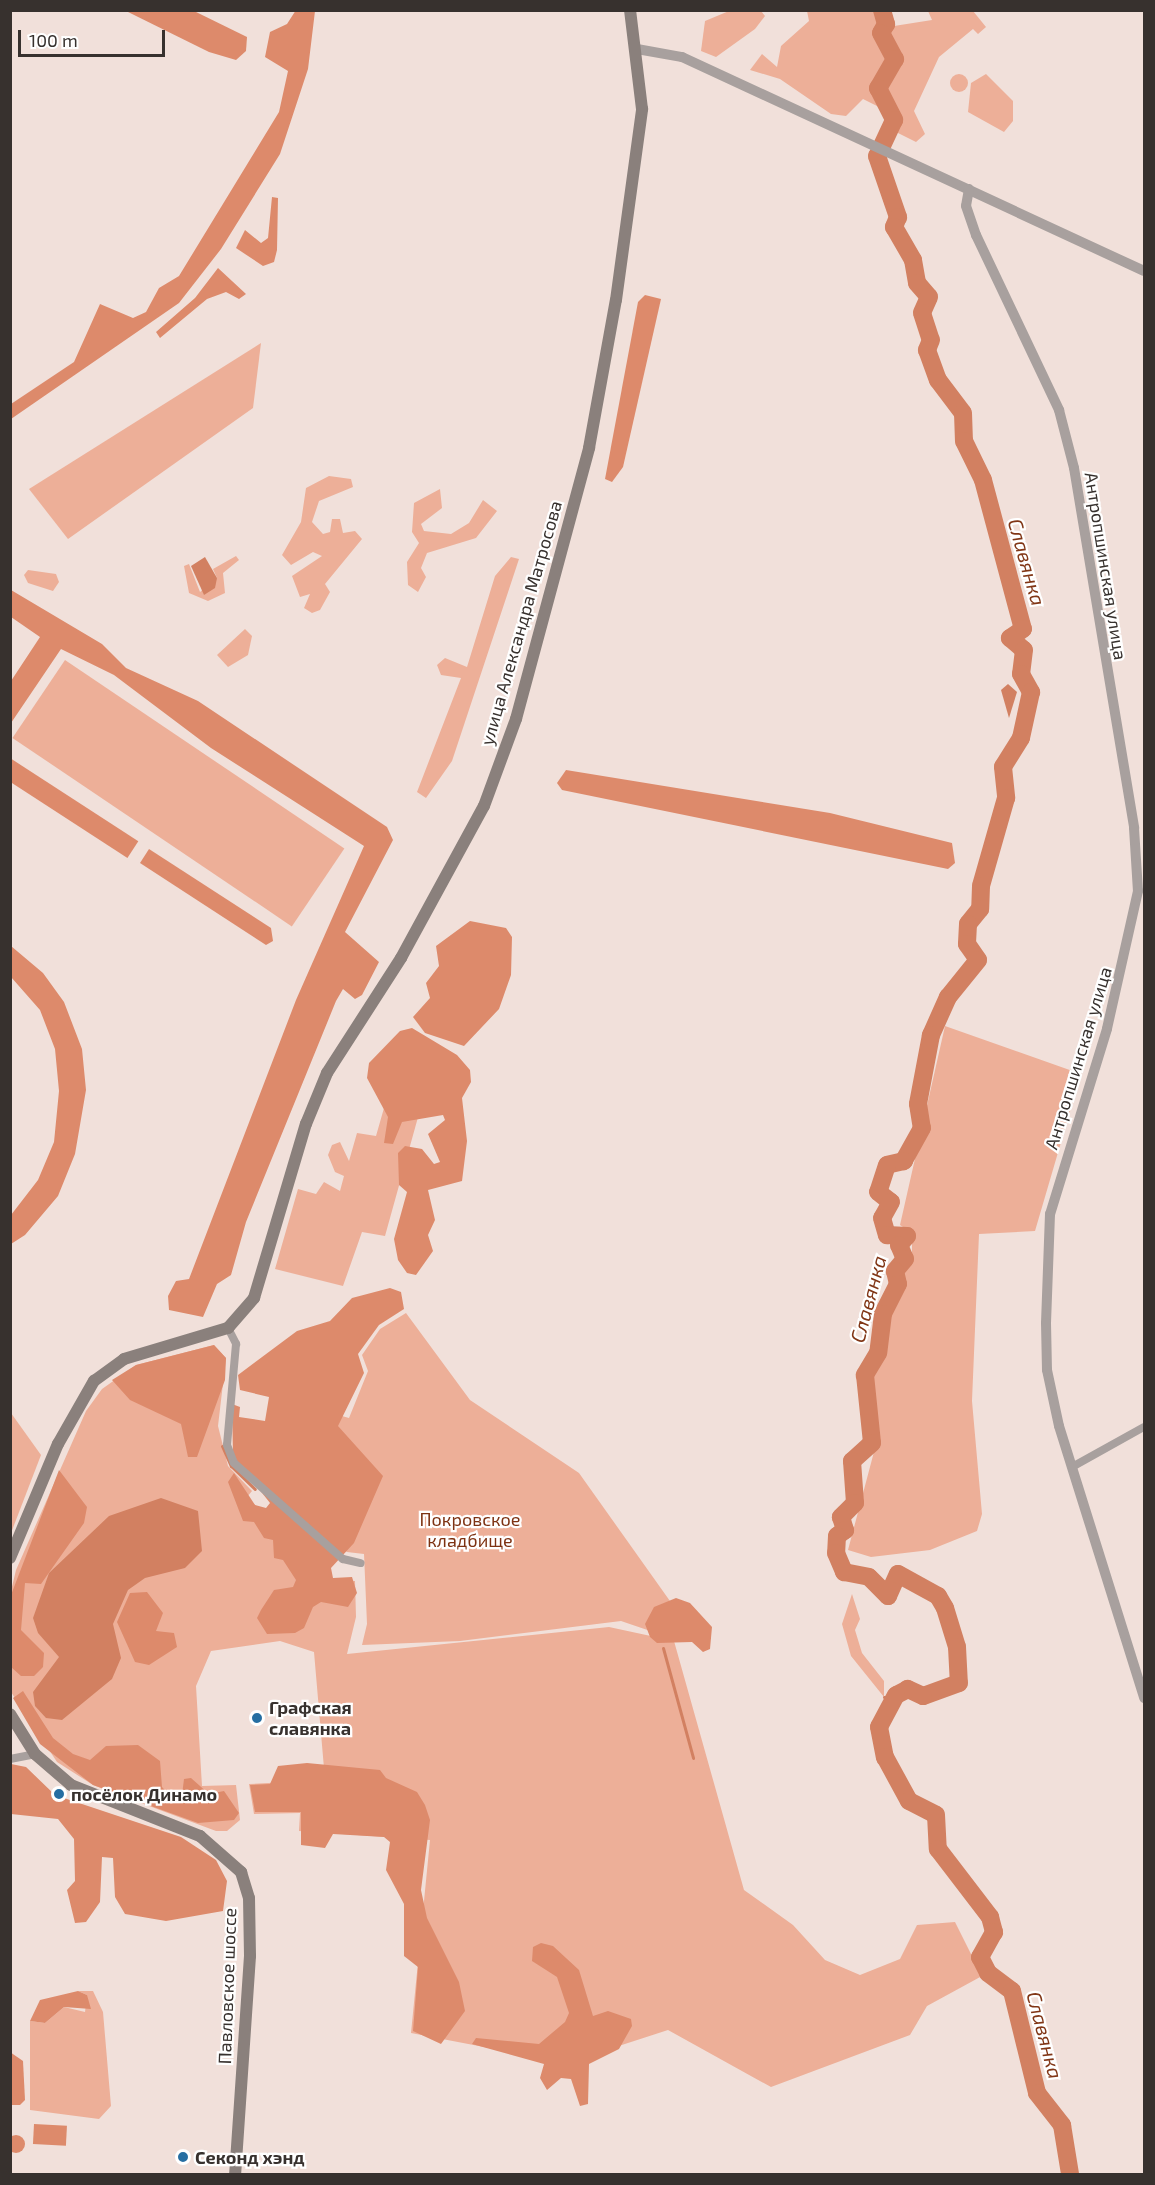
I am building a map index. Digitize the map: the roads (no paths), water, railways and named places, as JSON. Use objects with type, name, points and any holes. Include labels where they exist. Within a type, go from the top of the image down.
[{"type":"main road","name":"улица Александра Матросова","points":[[228,1328],[243,1316],[263,1278],[306,1124],[327,1073],[444,884],[484,806],[516,719],[589,448],[616,300],[639,152],[637,49],[630,10]]},
{"type":"main road","points":[[10,1558],[58,1444],[94,1381],[124,1359],[228,1328]]},
{"type":"main road","name":"Павловское шоссе","points":[[10,1714],[35,1754],[94,1797],[200,1836],[241,1872],[249,1898],[250,1956],[235,2175]]},
{"type":"street","points":[[637,49],[682,57],[1144,271]]},
{"type":"street","name":"Антропшинская улица","points":[[969,189],[966,206],[976,235],[1046,380],[1068,445],[1134,828],[1138,891],[1124,967],[1050,1214],[1047,1370],[1072,1467],[1144,1698]]},
{"type":"street","points":[[228,1328],[236,1344],[226,1445],[234,1463],[343,1559],[361,1563]]},
{"type":"street","points":[[1072,1467],[1144,1427]]},
{"type":"street","points":[[10,1759],[35,1754]]},
{"type":"waterway","name":"Славянка","points":[[882,10],[886,24],[881,33],[895,59],[878,88],[894,120],[877,156],[898,217],[894,227],[913,260],[917,283],[929,297],[922,313],[931,340],[927,350],[938,380],[963,413],[964,441],[983,480],[1023,629],[1010,638],[1024,650],[1021,674],[1031,692],[1021,738],[1003,767],[1006,798],[981,886],[980,909],[968,924],[967,944],[978,960],[948,997],[931,1035],[918,1104],[922,1128],[904,1161],[887,1165],[878,1192],[891,1202],[882,1218],[887,1235],[907,1236],[899,1245],[905,1259],[895,1271],[898,1284],[883,1314],[878,1353],[865,1375],[872,1443],[852,1461],[855,1503],[841,1517],[845,1530],[837,1536],[836,1553],[844,1572],[869,1577],[888,1596],[898,1574],[938,1596],[945,1608],[957,1647],[959,1683],[923,1696],[908,1689],[896,1695],[879,1727],[885,1757],[909,1801],[936,1815],[938,1849],[990,1917],[994,1932],[980,1957],[988,1973],[1012,1991],[1037,2093],[1062,2125],[1070,2174]]},
{"type":"waterway","points":[[222,1446],[231,1466],[255,1489]]},
{"type":"waterway","points":[[663,1648],[693,1758]]},
{"type":"waterway","points":[[884,1697],[894,1700]]},
{"type":"place","name":"Графская славянка","points":[[257,1718]]},
{"type":"place","name":"посёлок Динамо","points":[[59,1794]]},
{"type":"place","name":"Секонд хэнд","points":[[183,2157]]},
{"type":"park label","name":"Покровское кладбище","points":[[470,1530]]}]
